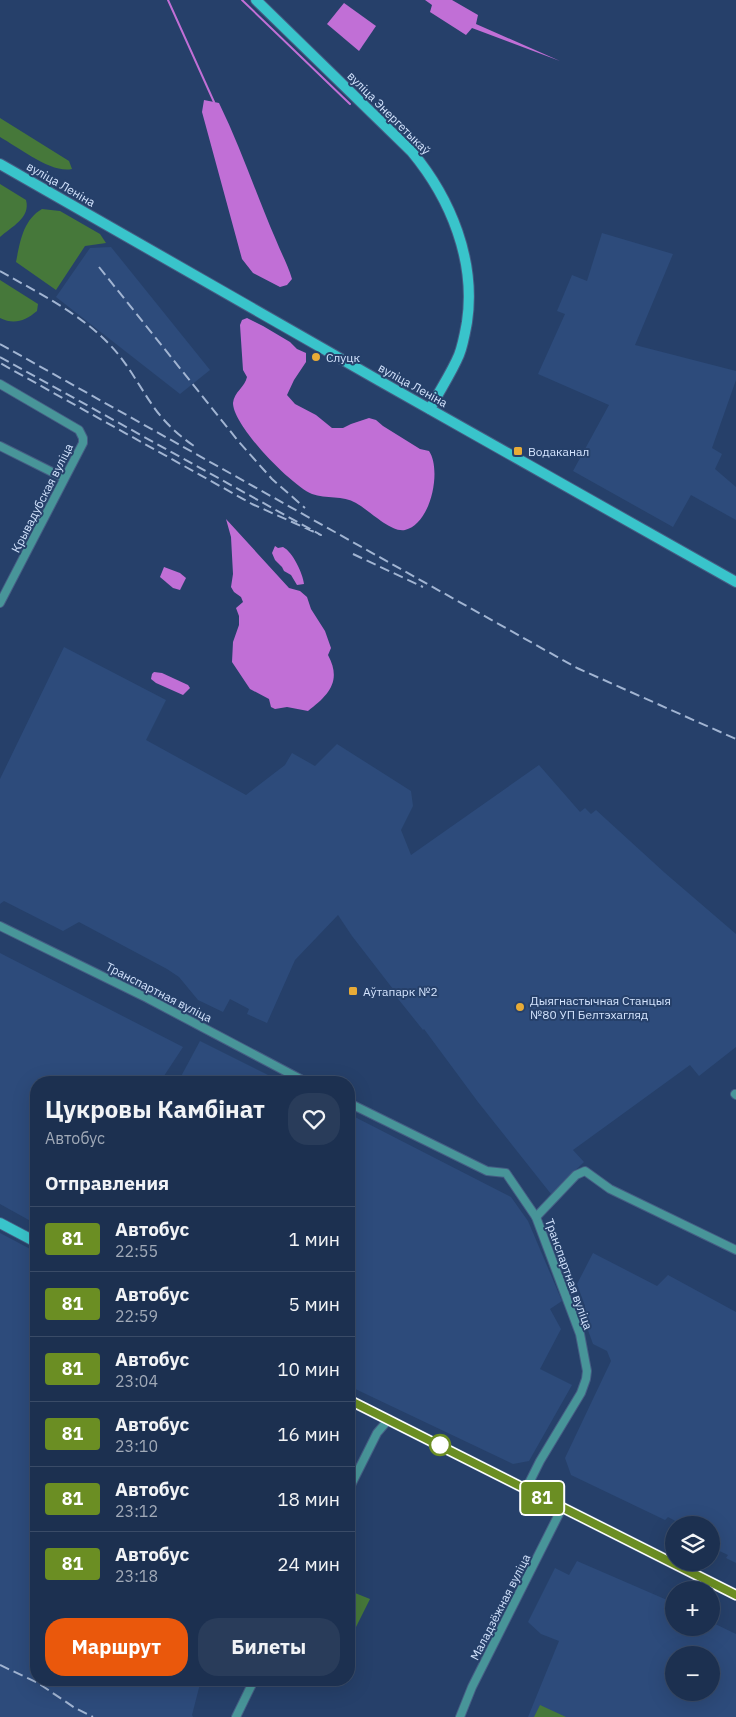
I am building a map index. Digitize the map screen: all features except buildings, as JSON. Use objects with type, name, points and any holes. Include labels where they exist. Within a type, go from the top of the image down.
[{"type":"street","name":"вуліца Энергетыкаў","points":[[256,0],[412,152],[428,171],[451,216],[461,243],[468,274],[470,290],[468,315],[465,337],[459,355],[430,409]]},
{"type":"street","name":"вуліца Леніна","points":[[0,164],[736,582]]},
{"type":"street","name":"Крывадубская вуліца","points":[[0,384],[79,430],[83,438],[83,443],[0,603]]},
{"type":"street","points":[[0,446],[64,478]]},
{"type":"street","name":"Транспартная вуліца","points":[[0,926],[147,998],[295,1076]]},
{"type":"street","name":"Транспартная вуліца","points":[[355,1106],[488,1171],[506,1173],[536,1217],[580,1334],[587,1370],[581,1393],[540,1461],[526,1490]]},
{"type":"street","points":[[536,1217],[576,1175],[585,1171],[610,1188],[736,1250]]},
{"type":"street","points":[[0,1223],[30,1239]]},
{"type":"street","points":[[355,1403],[736,1595]]},
{"type":"street","points":[[355,1477],[376,1433],[389,1419]]},
{"type":"street","name":"Маладзёжная вуліца","points":[[460,1717],[472,1687],[562,1508]]},
{"type":"street","points":[[236,1717],[251,1686]]},
{"type":"shaded area","points":[[425,0],[452,0],[478,15],[476,24],[560,61],[472,28],[466,35],[430,12],[432,5]]},
{"type":"shaded area","points":[[344,3],[376,26],[359,51],[327,24]]},
{"type":"shaded area","points":[[204,100],[219,103],[227,120],[292,279],[287,285],[280,287],[253,273],[242,259],[202,112]]},
{"type":"shaded area","points":[[602,233],[673,254],[635,345],[736,371],[736,380],[712,448],[722,454],[715,469],[736,487],[736,520],[691,495],[673,527],[573,471],[609,405],[538,374],[565,314],[557,311],[572,275],[587,281]]},
{"type":"shaded area","points":[[111,247],[210,370],[180,394],[56,297],[90,248]]},
{"type":"shaded area","points":[[247,318],[306,353],[306,362],[287,395],[295,404],[316,415],[332,428],[343,428],[369,418],[376,420],[420,449],[429,451],[433,460],[434,471],[432,495],[422,518],[414,526],[405,530],[399,530],[387,525],[351,501],[312,494],[291,479],[252,440],[242,426],[233,403],[235,396],[247,377],[243,370],[240,325],[242,320]]},
{"type":"shaded area","points":[[226,519],[289,588],[300,591],[307,597],[311,609],[325,631],[331,648],[328,655],[334,672],[333,680],[327,693],[308,711],[287,707],[275,709],[271,707],[269,699],[250,689],[232,662],[233,642],[239,625],[239,616],[236,608],[243,602],[241,597],[231,587],[233,574],[231,537]]},
{"type":"shaded area","points":[[275,546],[278,548],[283,547],[294,558],[300,569],[304,584],[297,585],[291,575],[284,571],[275,560],[272,553]]},
{"type":"shaded area","points":[[164,567],[180,573],[186,578],[180,590],[173,588],[160,577]]},
{"type":"shaded area","points":[[64,647],[166,700],[146,740],[246,795],[285,765],[292,753],[315,766],[337,744],[411,791],[413,806],[401,830],[411,855],[539,765],[580,812],[585,808],[591,814],[596,810],[736,934],[736,1047],[699,1076],[690,1065],[573,1150],[584,1162],[551,1194],[478,1102],[424,1029],[391,990],[393,989],[338,915],[295,960],[267,1023],[247,1014],[249,1009],[230,999],[223,1012],[198,1000],[179,977],[167,969],[79,922],[63,931],[4,901],[0,904],[0,779]]},
{"type":"shaded area","points":[[154,672],[162,673],[188,685],[190,688],[183,695],[156,683],[151,679]]},
{"type":"shaded area","points":[[0,953],[183,1047],[164,1076],[30,1076],[30,1221],[0,1204]]},
{"type":"shaded area","points":[[200,1041],[270,1076],[181,1076]]},
{"type":"shaded area","points":[[355,1117],[511,1197],[528,1221],[562,1301],[550,1309],[561,1329],[540,1369],[572,1385],[529,1461],[513,1464],[355,1389]]},
{"type":"shaded area","points":[[0,1233],[30,1249],[30,1686],[199,1686],[193,1717],[0,1717]]},
{"type":"shaded area","points":[[593,1253],[657,1286],[668,1275],[736,1312],[736,1563],[726,1558],[728,1555],[720,1551],[720,1516],[665,1516],[665,1520],[571,1475],[565,1458],[611,1361],[607,1351],[593,1344],[581,1311],[585,1306],[577,1284]]},
{"type":"shaded area","points":[[577,1561],[665,1599],[665,1636],[720,1636],[720,1626],[736,1634],[736,1717],[528,1717],[559,1641],[541,1634],[528,1622],[555,1568],[569,1575]]},
{"type":"green space","points":[[0,118],[69,161],[72,169],[55,168],[45,164],[0,137]]},
{"type":"green space","points":[[0,184],[26,200],[27,206],[26,212],[19,222],[0,237]]},
{"type":"green space","points":[[42,209],[60,211],[100,234],[106,243],[85,246],[56,290],[16,262],[26,225]]},
{"type":"green space","points":[[0,280],[38,304],[37,311],[19,321],[0,318]]},
{"type":"green space","points":[[355,1593],[370,1599],[355,1629]]},
{"type":"green space","points":[[540,1705],[566,1717],[534,1717]]},
{"type":"waterway","points":[[168,0],[214,102]]},
{"type":"waterway","points":[[242,0],[350,104]]},
{"type":"railway","points":[[99,267],[239,442],[272,479],[305,508]]},
{"type":"railway","points":[[0,271],[58,304],[99,334],[123,360],[162,417],[177,433],[194,446]]},
{"type":"railway","points":[[0,344],[577,668],[736,739]]},
{"type":"railway","points":[[0,357],[321,535],[252,504],[0,363]]},
{"type":"railway","points":[[353,554],[423,587]]},
{"type":"railway","points":[[0,1665],[30,1679]]},
{"type":"railway","points":[[42,1686],[75,1708],[93,1717]]},
{"type":"bus line","name":"81","points":[[355,1403],[736,1595]]},
{"type":"place","name":"Слуцк","points":[[316,357]]},
{"type":"place","name":"Водаканал","points":[[518,451]]},
{"type":"place","name":"Аўтапарк №2","points":[[353,991]]},
{"type":"place","name":"Дыягнастычная Станцыя №80 УП Белтэхагляд","points":[[520,1007]]}]
